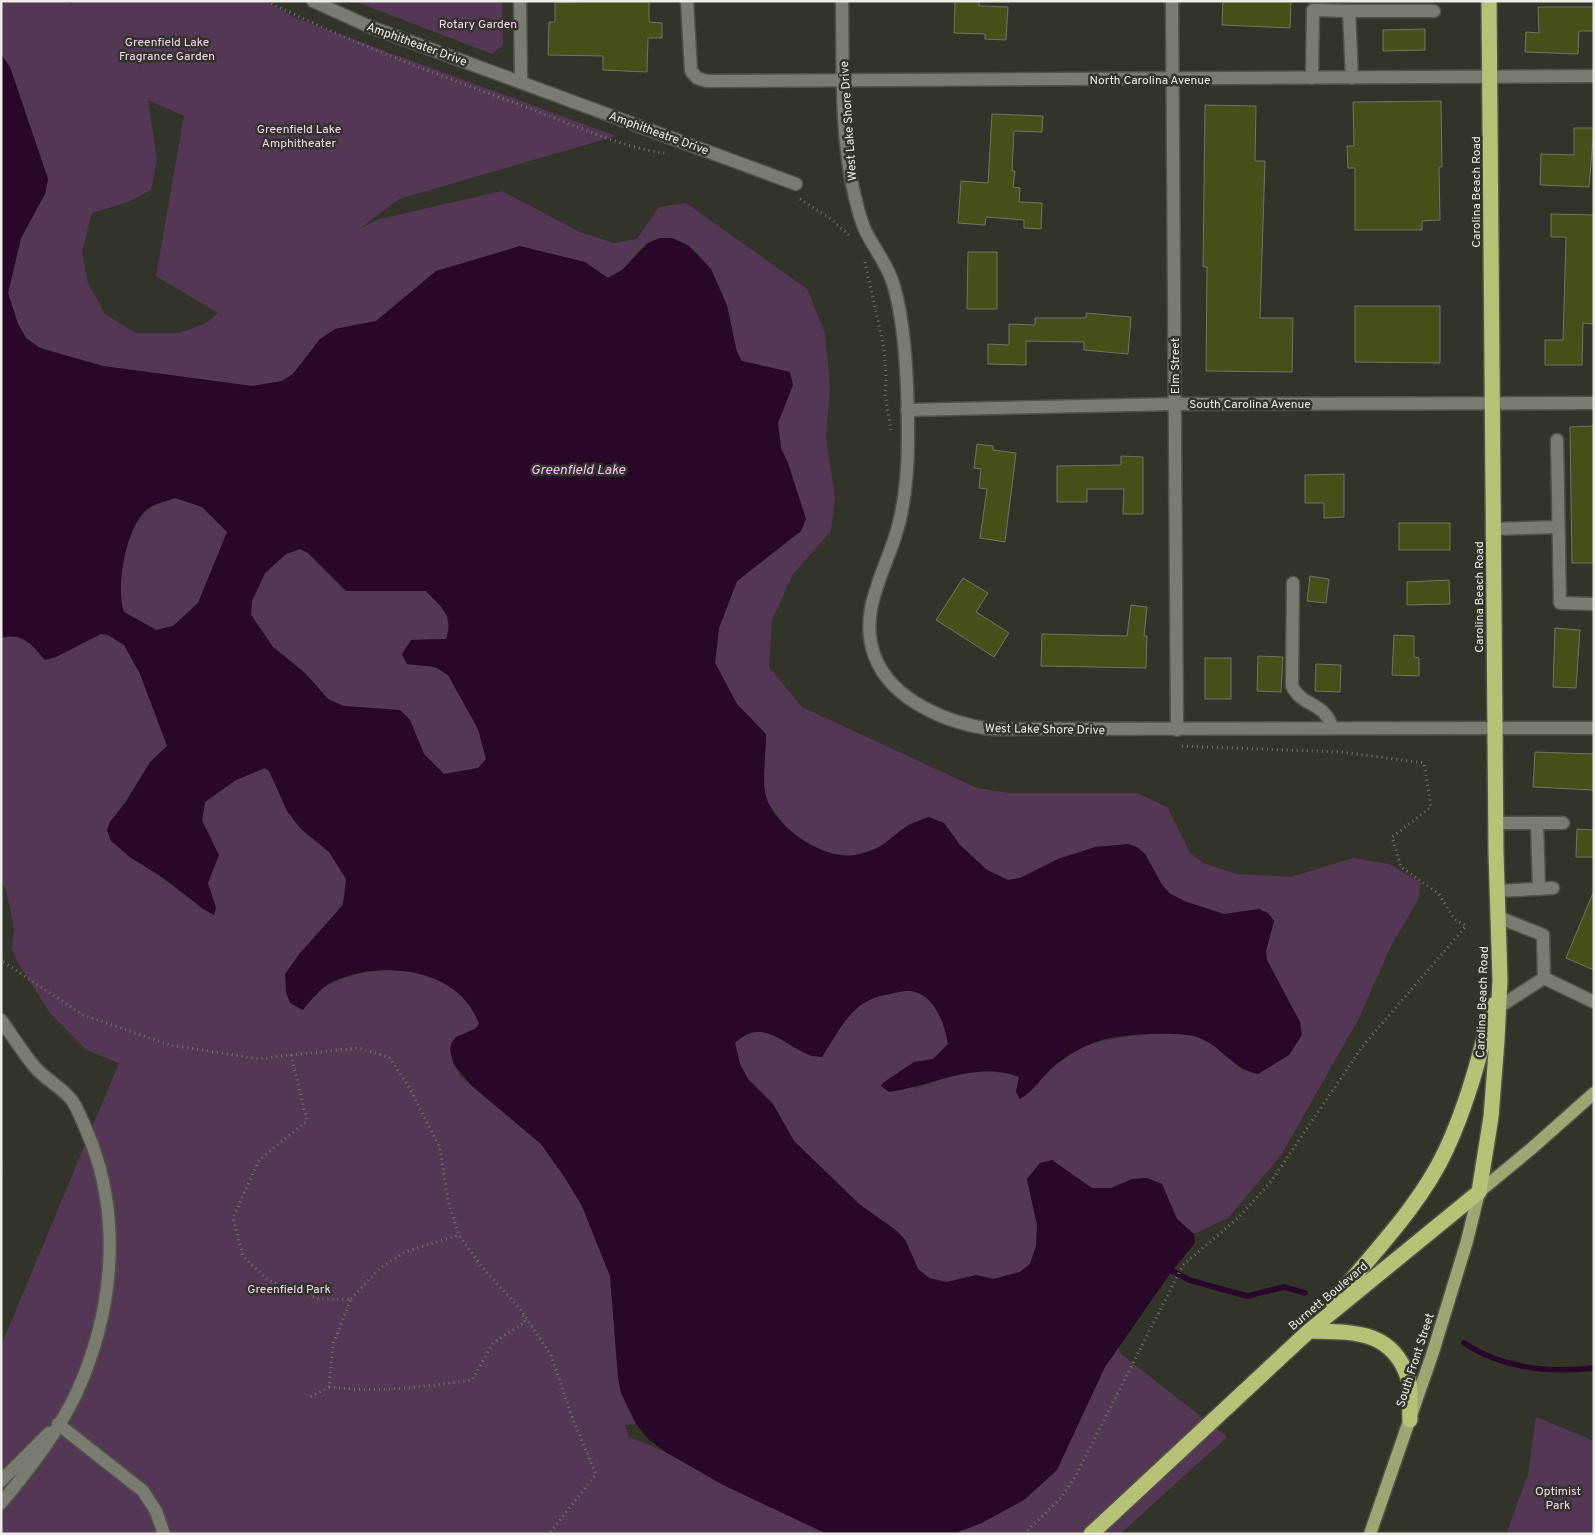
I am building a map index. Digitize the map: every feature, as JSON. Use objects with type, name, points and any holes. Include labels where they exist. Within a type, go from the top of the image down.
[{"type":"highway","name":"Carolina Beach Road","points":[[1479,1192],[1491,1117],[1500,980],[1496,823],[1489,1]]},
{"type":"highway","points":[[1309,1331],[1410,1209],[1445,1151],[1468,1098],[1500,980]]},
{"type":"highway","name":"Burnett Boulevard","points":[[1091,1534],[1309,1331],[1479,1192]]},
{"type":"highway","points":[[1309,1331],[1354,1332],[1384,1342],[1399,1359],[1408,1380],[1410,1420]]},
{"type":"main road","name":"Burnett Boulevard","points":[[1479,1192],[1594,1093]]},
{"type":"main road","name":"South Front Street","points":[[1370,1534],[1410,1420],[1453,1287],[1479,1192]]},
{"type":"street","name":"Amphitheater Drive","points":[[313,1],[368,26],[522,82]]},
{"type":"street","points":[[520,1],[522,82]]},
{"type":"street","name":"North Carolina Avenue","points":[[687,1],[691,71],[697,78],[707,81],[1173,80],[1594,76]]},
{"type":"street","name":"West Lake Shore Drive","points":[[842,1],[844,81],[849,159],[854,192],[866,232],[885,264],[896,295],[907,410],[906,481],[900,520],[889,556],[875,588],[869,629],[875,658],[893,684],[906,695],[938,714],[973,727],[1021,730],[1177,730],[1332,727],[1495,730],[1594,728]]},
{"type":"street","name":"Elm Street","points":[[1172,1],[1177,730]]},
{"type":"street","points":[[1312,78],[1313,6],[1349,11],[1434,11]]},
{"type":"street","points":[[1349,11],[1352,78]]},
{"type":"street","name":"Amphitheatre Drive","points":[[522,82],[796,184]]},
{"type":"street","name":"South Carolina Avenue","points":[[907,410],[1176,404],[1594,403]]},
{"type":"street","points":[[1557,440],[1560,603],[1594,604]]},
{"type":"street","points":[[1494,529],[1558,527]]},
{"type":"street","points":[[1293,583],[1292,686],[1297,696],[1327,713],[1332,727]]},
{"type":"street","points":[[1496,823],[1564,823]]},
{"type":"street","points":[[1537,823],[1539,889]]},
{"type":"street","points":[[1497,891],[1553,888]]},
{"type":"street","points":[[1498,917],[1543,935],[1544,978]]},
{"type":"street","points":[[1544,978],[1594,1002]]},
{"type":"street","points":[[1499,1007],[1544,978]]},
{"type":"street","points":[[1,1020],[34,1067],[72,1101],[99,1162],[106,1195],[110,1239],[108,1283],[102,1318],[93,1351],[76,1395],[42,1453],[1,1504]]},
{"type":"street","points":[[1,1481],[58,1424]]},
{"type":"street","points":[[58,1424],[143,1491],[156,1511],[163,1530]]},
{"type":"path","points":[[1024,1534],[1061,1498],[1074,1478],[1149,1332],[1170,1286],[1183,1265],[1239,1217],[1270,1183],[1362,1047],[1451,942]]},
{"type":"path","points":[[1,958],[2,961],[83,1015],[161,1042],[258,1059],[358,1048],[389,1057],[409,1087],[440,1148],[448,1202],[459,1235],[481,1266],[520,1309],[551,1355],[573,1420],[596,1474],[549,1534]]},
{"type":"path","points":[[291,1055],[307,1121],[259,1160],[233,1218],[243,1256],[268,1280],[319,1299],[351,1299]]},
{"type":"path","points":[[1,1162],[1,1176]]},
{"type":"path","points":[[329,1387],[333,1344],[351,1299],[379,1270],[405,1252],[459,1235]]},
{"type":"path","points":[[308,1398],[329,1387],[359,1390],[406,1390],[472,1380],[493,1343],[525,1322],[520,1309]]},
{"type":"green space","points":[[1,1],[70,1],[72,6],[71,1],[267,1],[295,18],[616,136],[399,199],[359,229],[380,219],[502,191],[580,232],[614,243],[637,239],[659,207],[686,203],[807,289],[825,333],[830,386],[826,439],[835,496],[831,531],[793,574],[772,620],[769,667],[802,707],[977,788],[1010,793],[1137,793],[1167,807],[1190,853],[1203,863],[1237,874],[1291,877],[1353,858],[1389,864],[1421,883],[1418,900],[1391,946],[1358,1020],[1281,1155],[1228,1218],[1194,1234],[1177,1219],[1162,1184],[1132,1179],[1111,1188],[1092,1188],[1052,1160],[1027,1179],[1037,1225],[1036,1246],[1030,1264],[1020,1272],[993,1279],[976,1275],[947,1282],[929,1278],[918,1269],[906,1241],[897,1231],[859,1204],[794,1141],[773,1104],[748,1079],[740,1064],[735,1043],[747,1035],[757,1032],[768,1033],[810,1054],[822,1057],[844,1022],[861,1005],[880,996],[905,991],[918,993],[932,1003],[941,1019],[948,1044],[934,1059],[914,1062],[914,1089],[966,1073],[1006,1073],[1019,1077],[1016,1092],[1020,1099],[1051,1069],[1085,1046],[1142,1035],[1188,1034],[1211,1044],[1244,1071],[1300,1022],[1267,960],[1266,951],[1274,921],[1259,909],[1224,914],[1184,901],[1169,893],[1161,883],[1145,854],[1058,859],[1020,878],[1008,880],[987,870],[960,845],[944,823],[909,825],[884,846],[853,856],[821,852],[787,829],[767,801],[764,790],[766,735],[737,704],[715,663],[719,628],[737,581],[800,531],[788,463],[781,448],[778,423],[793,385],[790,372],[742,361],[734,341],[727,306],[716,280],[699,255],[688,246],[676,240],[662,238],[645,245],[624,268],[608,278],[585,262],[436,271],[376,321],[335,329],[320,339],[293,374],[282,381],[252,386],[103,366],[40,348],[26,338],[18,324],[8,293],[21,238],[45,194],[48,179],[10,67],[1,54]],"holes":[[[148,100],[184,116],[156,276],[218,313],[206,323],[180,333],[136,333],[105,314],[88,283],[82,252],[92,213],[128,202],[151,190],[157,160]]]},
{"type":"green space","name":"Rotary Garden","points":[[354,1],[502,1],[503,45],[492,54]]},
{"type":"green space","points":[[175,498],[202,507],[227,532],[198,603],[173,626],[156,630],[124,612],[121,588],[122,573],[129,541],[142,516],[153,506]]},
{"type":"green space","points":[[300,549],[308,553],[346,591],[426,591],[441,607],[445,612],[448,624],[446,639],[411,640],[407,664],[435,667],[448,675],[478,729],[486,759],[478,768],[444,774],[424,754],[410,720],[400,710],[343,706],[328,699],[305,673],[273,647],[251,615],[252,601],[265,573],[286,554]]},
{"type":"green space","name":"Greenfield Park","points":[[101,634],[118,640],[128,650],[149,692],[167,746],[144,773],[110,822],[111,841],[188,897],[212,839],[202,821],[205,802],[237,779],[265,768],[269,771],[295,822],[304,832],[328,851],[339,863],[345,875],[345,896],[334,916],[316,936],[325,987],[345,978],[367,972],[390,970],[412,972],[434,978],[453,989],[468,1004],[479,1024],[475,1029],[468,1031],[452,1059],[460,1076],[541,1144],[582,1206],[610,1276],[618,1377],[621,1393],[636,1424],[625,1425],[629,1437],[777,1498],[1097,1290],[1121,1354],[1227,1437],[1120,1534],[1,1534],[1,1346],[119,1063],[86,1050],[50,1013],[18,963],[12,948],[14,928],[6,890],[1,880],[1,638],[21,638],[45,659]]},
{"type":"green space","name":"Optimist Park","points":[[1536,1417],[1594,1441],[1594,1534],[1506,1534],[1528,1475]]},
{"type":"water","name":"Greenfield Lake","points":[[1,54],[10,67],[48,179],[45,194],[21,238],[8,293],[18,324],[26,338],[40,348],[103,366],[252,386],[282,381],[293,374],[320,339],[335,329],[376,321],[436,271],[520,246],[585,262],[608,278],[622,270],[648,243],[660,238],[672,238],[689,246],[711,269],[727,306],[737,352],[742,361],[790,372],[793,385],[778,423],[781,448],[788,463],[806,519],[801,531],[737,581],[719,628],[715,663],[737,704],[766,734],[764,785],[769,804],[777,816],[787,828],[800,838],[828,852],[842,855],[855,855],[872,850],[884,844],[909,825],[929,817],[944,823],[960,845],[987,870],[1008,880],[1020,878],[1058,859],[1095,847],[1128,844],[1137,847],[1145,854],[1161,883],[1169,893],[1184,901],[1224,914],[1259,909],[1268,913],[1274,921],[1266,951],[1267,960],[1300,1022],[1302,1035],[1289,1055],[1258,1074],[1241,1067],[1213,1045],[1189,1035],[1135,1035],[1102,1040],[1064,1058],[1020,1099],[1016,1092],[1019,1077],[986,1071],[954,1076],[889,1092],[881,1086],[914,1062],[933,1059],[948,1044],[941,1019],[932,1003],[926,997],[910,991],[880,996],[861,1005],[844,1022],[822,1057],[809,1055],[763,1032],[754,1032],[735,1043],[740,1064],[748,1079],[773,1104],[794,1141],[859,1204],[897,1231],[906,1241],[918,1269],[929,1278],[947,1282],[976,1275],[993,1279],[1020,1272],[1030,1264],[1036,1246],[1037,1225],[1027,1179],[1040,1163],[1052,1160],[1092,1188],[1111,1188],[1132,1179],[1147,1178],[1162,1184],[1177,1219],[1194,1234],[1195,1243],[1172,1271],[1105,1367],[1057,1470],[1024,1500],[982,1523],[953,1534],[827,1534],[725,1486],[667,1453],[648,1439],[636,1424],[621,1393],[618,1377],[610,1276],[582,1206],[541,1144],[472,1086],[454,1065],[450,1050],[452,1042],[456,1037],[475,1029],[479,1024],[469,1005],[455,991],[437,980],[417,973],[396,970],[374,971],[353,974],[334,981],[317,994],[303,1010],[290,1003],[286,992],[285,974],[300,953],[343,905],[346,879],[329,852],[300,828],[287,811],[269,771],[265,768],[236,780],[205,802],[202,821],[219,855],[208,883],[216,908],[214,915],[203,909],[165,879],[131,858],[111,841],[107,830],[110,822],[126,802],[150,762],[167,746],[140,674],[124,645],[108,635],[101,634],[56,657],[45,660],[31,645],[21,638],[1,638]],"holes":[[[175,498],[202,507],[227,532],[198,603],[173,626],[156,630],[124,612],[121,588],[124,557],[134,527],[141,516],[152,506]],[[300,549],[308,553],[346,591],[426,591],[441,607],[445,612],[448,624],[446,639],[411,640],[402,654],[407,664],[435,667],[448,675],[478,729],[486,759],[478,768],[444,774],[424,754],[410,720],[400,710],[344,706],[328,699],[305,673],[273,647],[251,615],[252,601],[265,573],[286,554]]]},
{"type":"building","points":[[649,1],[649,22],[662,23],[662,38],[648,38],[647,72],[603,70],[603,56],[548,55],[549,22],[555,22],[555,2]]},
{"type":"building","points":[[955,1],[979,1],[979,6],[1008,7],[1006,40],[985,39],[985,34],[954,33]]},
{"type":"building","points":[[1223,1],[1291,1],[1290,28],[1222,25]]},
{"type":"building","points":[[1538,7],[1594,7],[1594,31],[1579,31],[1578,54],[1525,52],[1526,32],[1539,33]]},
{"type":"building","points":[[1425,29],[1425,50],[1383,51],[1383,30]]},
{"type":"building","points":[[1441,101],[1442,167],[1439,167],[1440,220],[1422,221],[1422,230],[1355,230],[1355,168],[1348,168],[1347,146],[1354,146],[1353,102]]},
{"type":"building","points":[[1205,105],[1256,106],[1255,161],[1265,161],[1260,318],[1293,318],[1292,372],[1206,371],[1207,267],[1203,267]]},
{"type":"building","points":[[992,114],[1043,116],[1042,132],[1014,131],[1012,171],[1015,171],[1013,187],[1020,188],[1019,202],[1042,203],[1041,229],[1024,228],[1024,220],[986,217],[985,225],[958,223],[961,181],[988,183]]},
{"type":"building","points":[[1574,128],[1594,128],[1589,187],[1540,185],[1541,154],[1574,155]]},
{"type":"building","points":[[1551,214],[1594,215],[1594,324],[1583,323],[1582,365],[1545,365],[1545,340],[1563,340],[1566,237],[1551,237]]},
{"type":"building","points":[[968,252],[997,252],[997,309],[967,309]]},
{"type":"building","points":[[1355,306],[1440,306],[1440,363],[1355,362]]},
{"type":"building","points":[[1086,313],[1131,317],[1128,354],[1084,350],[1084,342],[1026,341],[1026,365],[988,364],[988,344],[1009,345],[1009,324],[1035,325],[1035,318],[1086,318]]},
{"type":"building","points":[[1594,426],[1594,563],[1572,563],[1570,427]]},
{"type":"building","points":[[977,444],[993,446],[993,450],[1016,453],[1005,542],[980,538],[987,489],[979,488],[981,469],[974,468]]},
{"type":"building","points":[[1121,456],[1143,457],[1143,514],[1123,514],[1124,489],[1087,489],[1087,502],[1057,502],[1057,466],[1121,465]]},
{"type":"building","points":[[1344,474],[1344,517],[1324,518],[1324,503],[1305,503],[1305,475]]},
{"type":"building","points":[[1399,523],[1450,523],[1450,550],[1399,550]]},
{"type":"building","points":[[1310,576],[1329,579],[1326,603],[1307,601]]},
{"type":"building","points":[[963,578],[988,593],[976,612],[1009,633],[994,657],[936,620]]},
{"type":"building","points":[[1449,580],[1450,604],[1407,605],[1407,582]]},
{"type":"building","points":[[1131,605],[1147,607],[1144,636],[1147,636],[1146,668],[1041,666],[1042,634],[1127,636]]},
{"type":"building","points":[[1555,628],[1580,630],[1576,688],[1553,687]]},
{"type":"building","points":[[1394,635],[1414,636],[1414,657],[1419,658],[1419,676],[1392,675]]},
{"type":"building","points":[[1258,656],[1283,657],[1281,692],[1257,691]]},
{"type":"building","points":[[1205,658],[1231,658],[1231,699],[1205,699]]},
{"type":"building","points":[[1316,664],[1341,665],[1340,692],[1315,691]]},
{"type":"building","points":[[1535,752],[1594,754],[1594,790],[1533,787]]},
{"type":"building","points":[[1577,829],[1594,830],[1594,857],[1576,857]]},
{"type":"building","points":[[1594,893],[1594,970],[1566,958]]},
{"type":"waterway","points":[[1167,1268],[1189,1280],[1247,1296],[1284,1287],[1305,1293]]},
{"type":"waterway","points":[[1464,1343],[1494,1358],[1526,1367],[1560,1370],[1594,1368]]},
{"type":"park label","name":"Greenfield Lake Fragrance Garden","points":[[167,49]]},
{"type":"park label","name":"Greenfield Lake Amphitheater","points":[[299,136]]}]
